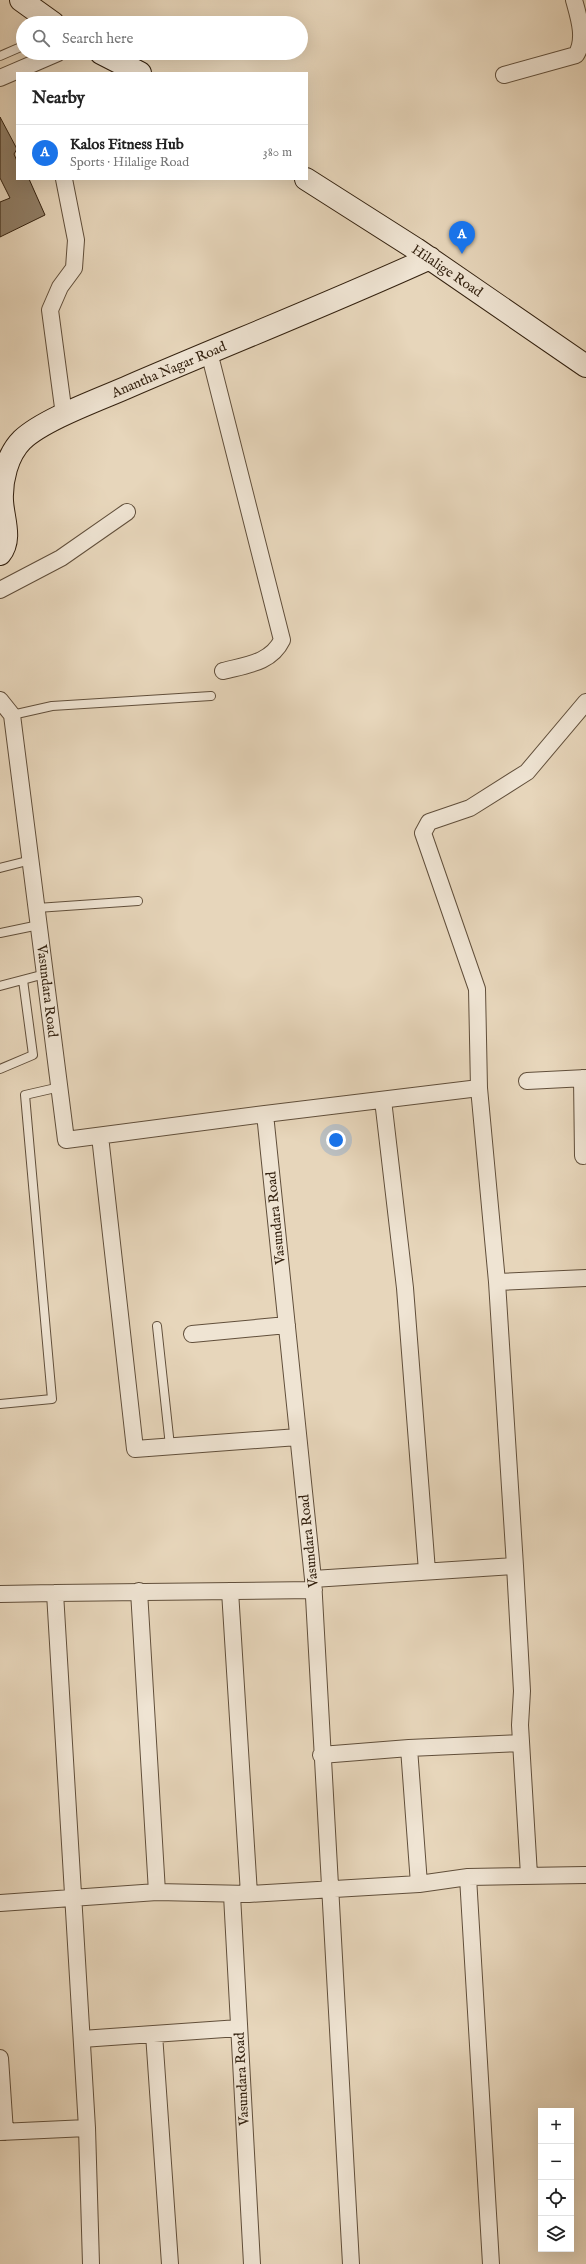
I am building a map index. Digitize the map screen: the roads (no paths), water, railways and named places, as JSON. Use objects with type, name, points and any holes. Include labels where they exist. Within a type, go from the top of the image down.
[{"type":"street","points":[[21,0],[43,16]]},
{"type":"street","points":[[504,75],[576,55],[581,49],[583,33],[574,0]]},
{"type":"street","points":[[0,78],[42,60]]},
{"type":"street","points":[[115,60],[138,72]]},
{"type":"street","points":[[64,180],[76,240],[74,268],[60,287],[50,310],[64,415]]},
{"type":"street","name":"Hilalige Road","points":[[308,180],[430,258],[586,366]]},
{"type":"street","name":"Anantha Nagar Road","points":[[0,554],[6,544],[7,536],[2,488],[9,461],[23,440],[64,415],[209,352],[335,302],[430,258]]},
{"type":"street","points":[[209,352],[282,640],[270,656],[262,661],[223,671]]},
{"type":"street","points":[[0,590],[61,558],[127,512]]},
{"type":"street","points":[[0,700],[12,715]]},
{"type":"street","points":[[529,1875],[521,1743],[522,1691],[515,1566],[497,1282],[479,1088],[477,989],[423,833],[429,822],[470,808],[528,772],[586,702]]},
{"type":"street","name":"Vasundara Road","points":[[12,715],[66,1140],[265,1114],[313,1584],[321,1755],[351,2264]]},
{"type":"street","points":[[527,1081],[584,1078],[583,1156]]},
{"type":"street","points":[[265,1114],[479,1088]]},
{"type":"street","points":[[383,1100],[405,1288],[427,1570]]},
{"type":"street","points":[[100,1136],[135,1448],[298,1438]]},
{"type":"street","points":[[497,1282],[586,1278]]},
{"type":"street","points":[[192,1334],[287,1325]]},
{"type":"street","points":[[0,1594],[55,1592],[230,1591],[313,1584],[427,1570],[515,1566]]},
{"type":"street","points":[[139,1591],[157,1892]]},
{"type":"street","points":[[230,1591],[249,1894]]},
{"type":"street","points":[[55,1592],[87,2128],[91,2264]]},
{"type":"street","points":[[321,1755],[409,1748],[521,1743]]},
{"type":"street","points":[[409,1748],[419,1884]]},
{"type":"street","points":[[0,1903],[157,1892],[232,1895],[419,1884],[468,1877],[586,1875]]},
{"type":"street","points":[[468,1877],[491,2264]]},
{"type":"street","name":"Vasundara Road","points":[[232,1895],[252,2264]]},
{"type":"street","points":[[82,2039],[239,2028]]},
{"type":"street","points":[[154,2034],[170,2264]]},
{"type":"street","points":[[0,2058],[3,2132],[87,2128]]},
{"type":"lane","points":[[0,56],[16,49]]},
{"type":"lane","points":[[12,715],[52,706],[211,696]]},
{"type":"lane","points":[[0,868],[31,860]]},
{"type":"lane","points":[[37,908],[138,901]]},
{"type":"lane","points":[[0,933],[39,925]]},
{"type":"lane","points":[[0,986],[45,974]]},
{"type":"lane","points":[[0,1069],[32,1055],[23,980]]},
{"type":"lane","points":[[0,1404],[52,1399],[25,1095],[60,1087]]},
{"type":"lane","points":[[157,1326],[170,1446]]},
{"type":"place","name":"Kalos Fitness Hub","points":[[462,254]]}]
